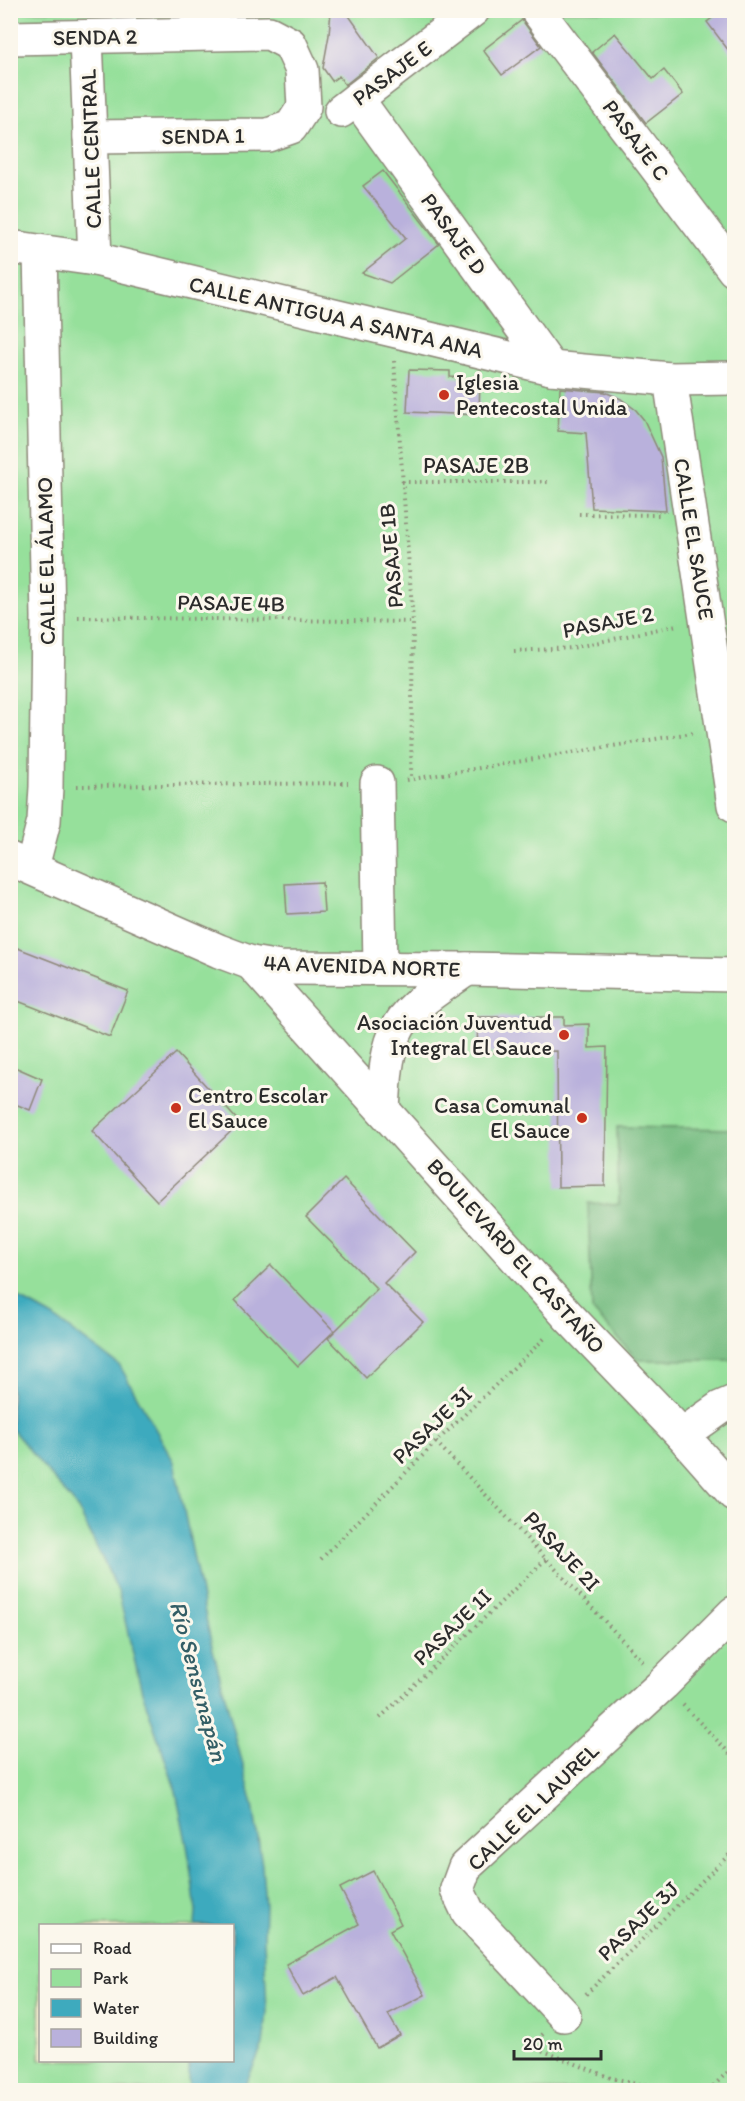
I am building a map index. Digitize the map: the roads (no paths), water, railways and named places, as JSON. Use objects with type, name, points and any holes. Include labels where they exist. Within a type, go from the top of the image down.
[{"type":"street","name":"PASAJE E","points":[[348,106],[473,10]]},
{"type":"street","name":"PASAJE C","points":[[537,10],[735,270]]},
{"type":"street","name":"SENDA 2","points":[[10,38],[269,33],[290,44],[302,70],[304,107]]},
{"type":"street","name":"CALLE CENTRAL","points":[[86,38],[95,259]]},
{"type":"street","name":"PASAJE D","points":[[348,106],[551,368]]},
{"type":"street","name":"SENDA 1","points":[[90,137],[268,135],[291,126],[304,107]]},
{"type":"street","name":"CALLE ANTIGUA A SANTA ANA","points":[[25,249],[95,259],[551,368],[670,379],[735,378]]},
{"type":"street","name":"CALLE EL ÁLAMO","points":[[21,863],[44,821],[48,617],[25,249]]},
{"type":"street","name":"CALLE EL SAUCE","points":[[670,379],[691,516],[717,636],[734,797]]},
{"type":"street","points":[[377,783],[380,968]]},
{"type":"street","name":"4A AVENIDA NORTE","points":[[21,863],[219,951],[251,963],[280,968],[467,969],[735,975]]},
{"type":"street","name":"BOULEVARD EL CASTAÑO","points":[[251,963],[568,1316],[735,1494]]},
{"type":"street","points":[[383,1108],[390,1049],[400,1025],[422,1002],[467,969]]},
{"type":"street","points":[[682,1435],[720,1408],[735,1402]]},
{"type":"street","name":"CALLE EL LAUREL","points":[[564,2015],[468,1912],[457,1889],[465,1867],[663,1684],[735,1613]]},
{"type":"water","name":"Río Sensunapán","points":[[11,1294],[53,1317],[120,1366],[174,1462],[211,1642],[253,1804],[262,1865],[267,2012],[263,2045],[245,2085],[245,2090],[189,2090],[189,2062],[234,2062],[234,1924],[195,1924],[196,1911],[188,1851],[176,1791],[142,1692],[118,1591],[77,1507],[11,1428]]},
{"type":"place","name":"Iglesia Pentecostal Unida","points":[[444,395]]},
{"type":"place","name":"Asociación Juventud Integral El Sauce","points":[[564,1035]]},
{"type":"place","name":"Centro Escolar El Sauce","points":[[176,1108]]},
{"type":"place","name":"Casa Comunal El Sauce","points":[[582,1118]]}]
